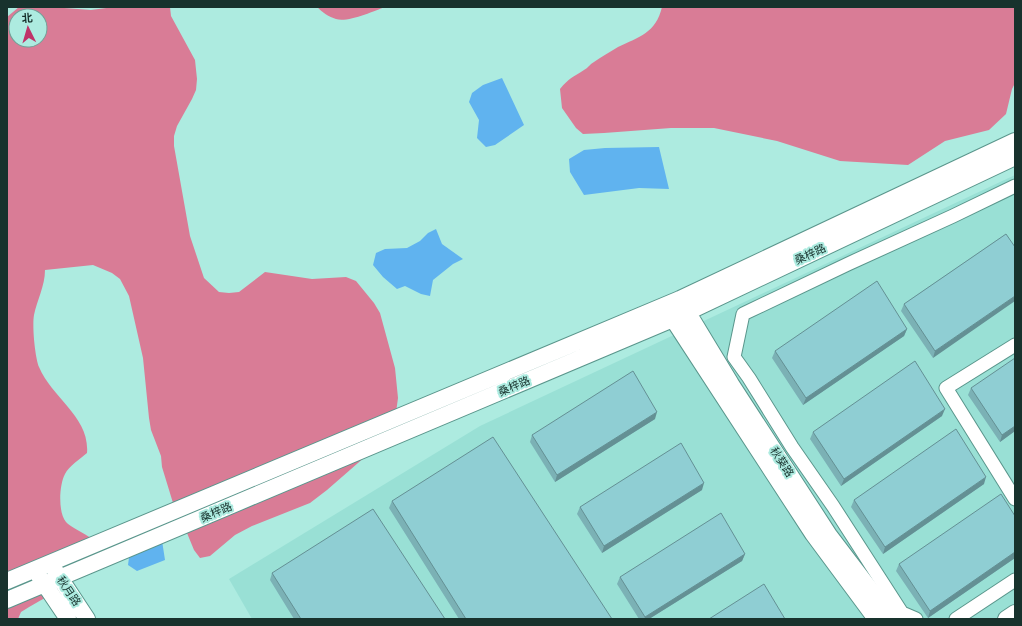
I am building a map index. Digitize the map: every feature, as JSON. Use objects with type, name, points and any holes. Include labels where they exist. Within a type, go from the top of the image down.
[{"type":"street","name":"桑梓路","points":[[7,581],[664,305],[680,310],[1015,141]]},
{"type":"street","name":"桑梓路","points":[[7,600],[680,310],[1015,158]]},
{"type":"street","points":[[916,619],[902,613],[833,506],[792,448],[749,378],[734,357],[743,314],[1015,186]]},
{"type":"street","name":"秋葵路","points":[[680,310],[813,534],[876,619]]},
{"type":"street","name":"秋葵路","points":[[680,310],[829,535],[893,619]]},
{"type":"street","points":[[1015,345],[946,388],[1015,498]]},
{"type":"street","name":"秋月路","points":[[51,563],[59,578],[87,619]]},
{"type":"street","name":"秋月路","points":[[34,570],[68,619]]},
{"type":"street","points":[[956,619],[1015,580]]},
{"type":"street","points":[[1006,619],[1015,614]]},
{"type":"shaded area","points":[[19,7],[51,7],[91,10],[114,7],[170,7],[171,16],[195,60],[197,79],[196,90],[177,126],[174,136],[174,146],[190,236],[204,278],[219,292],[229,293],[239,292],[265,272],[312,279],[346,277],[356,281],[380,313],[395,368],[398,398],[394,427],[389,436],[310,503],[252,526],[235,535],[210,556],[200,558],[194,550],[187,533],[177,516],[162,467],[161,456],[151,430],[143,358],[129,296],[120,279],[112,273],[93,265],[45,270],[44,282],[33,320],[36,356],[39,367],[45,378],[77,418],[83,429],[87,453],[69,468],[63,479],[60,499],[63,518],[71,526],[88,536],[97,545],[97,552],[95,559],[82,574],[21,612],[18,619],[7,619],[7,17],[8,16],[8,48],[48,48],[48,8],[18,8]]},
{"type":"shaded area","points":[[317,7],[385,7],[360,16],[341,20],[328,16]]},
{"type":"shaded area","points":[[662,7],[1015,7],[1015,83],[1012,89],[1006,114],[989,130],[945,141],[908,165],[840,161],[777,141],[714,128],[671,128],[583,134],[576,128],[562,108],[560,89],[574,76],[600,58],[646,33],[656,23]]},
{"type":"shaded area","points":[[502,78],[524,125],[495,145],[486,147],[477,138],[479,120],[469,102],[472,93],[483,85]]},
{"type":"shaded area","points":[[659,147],[669,189],[639,188],[584,195],[570,172],[569,159],[584,150]]},
{"type":"shaded area","points":[[1015,175],[1015,619],[252,619],[229,579],[480,426]]},
{"type":"shaded area","points":[[436,229],[442,244],[463,259],[453,264],[433,280],[430,296],[421,294],[405,286],[397,289],[383,277],[373,265],[376,253],[385,249],[407,248],[420,241],[428,233]]},
{"type":"shaded area","points":[[146,526],[161,534],[165,560],[137,571],[128,565],[130,550],[137,529]]},
{"type":"building","points":[[1006,234],[1015,247],[1015,296],[935,351],[904,304]]},
{"type":"building","points":[[877,281],[907,329],[806,398],[775,351]]},
{"type":"building","points":[[1015,358],[1015,426],[1002,435],[971,388]]},
{"type":"building","points":[[915,361],[945,409],[844,479],[813,432]]},
{"type":"building","points":[[633,371],[657,412],[557,475],[532,435]]},
{"type":"building","points":[[956,429],[986,477],[885,547],[854,500]]},
{"type":"building","points":[[493,437],[612,619],[466,619],[392,501]]},
{"type":"building","points":[[681,443],[704,483],[604,546],[580,507]]},
{"type":"building","points":[[1001,494],[1015,516],[1015,552],[930,611],[899,564]]},
{"type":"building","points":[[373,509],[445,619],[301,619],[272,573]]},
{"type":"building","points":[[721,513],[745,554],[645,617],[620,577]]},
{"type":"building","points":[[764,584],[785,619],[709,619]]}]
